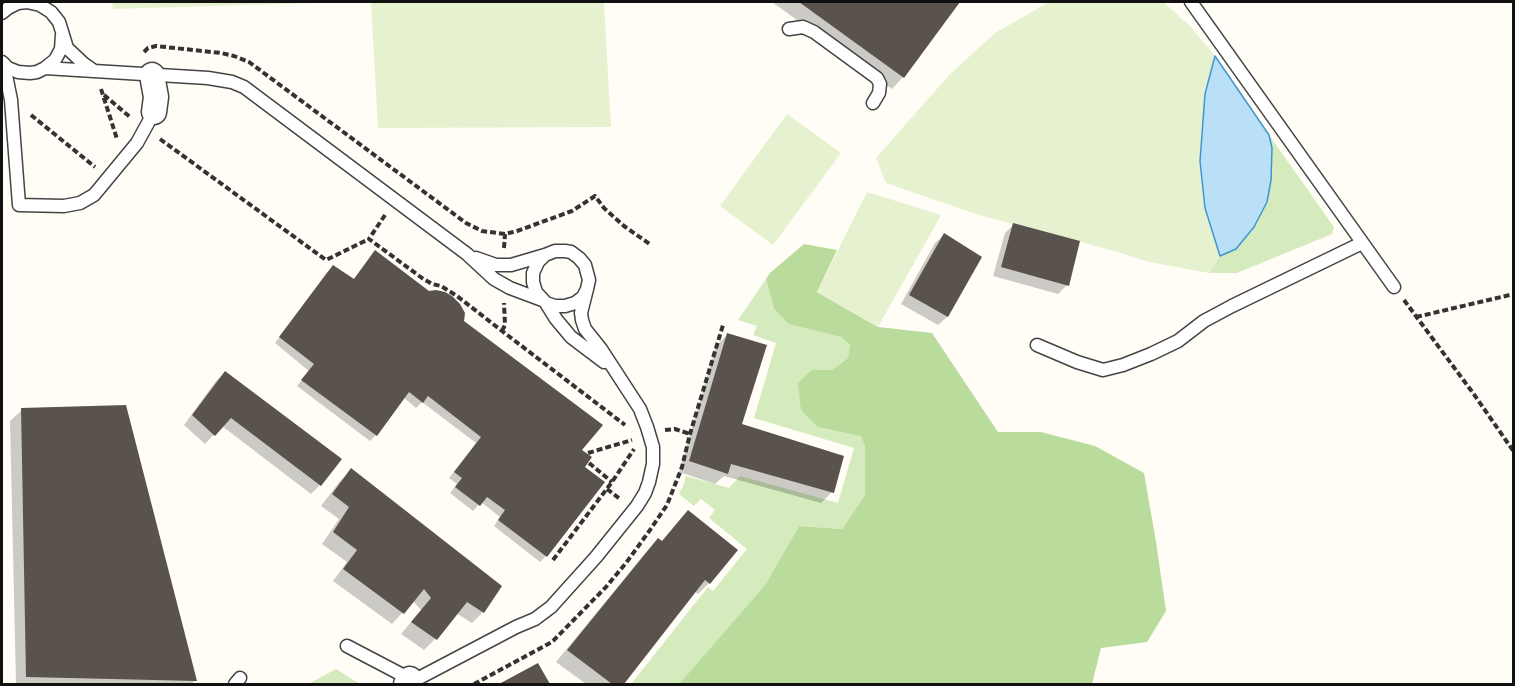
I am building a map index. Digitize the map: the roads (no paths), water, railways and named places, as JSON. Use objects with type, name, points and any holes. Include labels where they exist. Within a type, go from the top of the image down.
[{"type":"street","points":[[146,66],[156,98],[150,120]]},
{"type":"lane","points":[[1191,2],[1394,287]]},
{"type":"lane","points":[[2,13],[18,3],[38,3],[51,12],[58,22],[68,48],[84,64],[95,71]]},
{"type":"lane","points":[[789,29],[802,27],[813,32],[877,78],[880,84],[879,93],[873,103]]},
{"type":"lane","points":[[11,100],[18,83],[30,73],[45,68],[55,60],[61,49],[62,34]]},
{"type":"lane","points":[[2,64],[18,72],[30,73]]},
{"type":"lane","points":[[2,64],[11,100],[19,205],[64,206],[80,203],[94,195],[132,150],[150,120]]},
{"type":"lane","points":[[45,68],[95,71],[146,66],[232,82],[244,87],[467,254],[494,279],[555,306],[575,303],[583,297],[587,289]]},
{"type":"lane","points":[[1037,345],[1103,370],[1123,365],[1178,341],[1204,321],[1232,306],[1362,243]]},
{"type":"lane","points":[[347,646],[408,682],[535,619],[551,607],[583,572],[637,506],[649,482],[653,464],[653,447],[640,410],[585,329],[582,320],[581,313],[589,280],[585,265],[571,252],[565,251],[555,251],[511,265],[496,265],[467,254]]},
{"type":"lane","points":[[546,255],[538,262],[533,273],[536,292],[571,336],[617,375]]},
{"type":"water","points":[[1215,56],[1269,135],[1272,148],[1271,180],[1267,202],[1254,227],[1236,249],[1220,256],[1205,208],[1200,161],[1205,94]]}]
